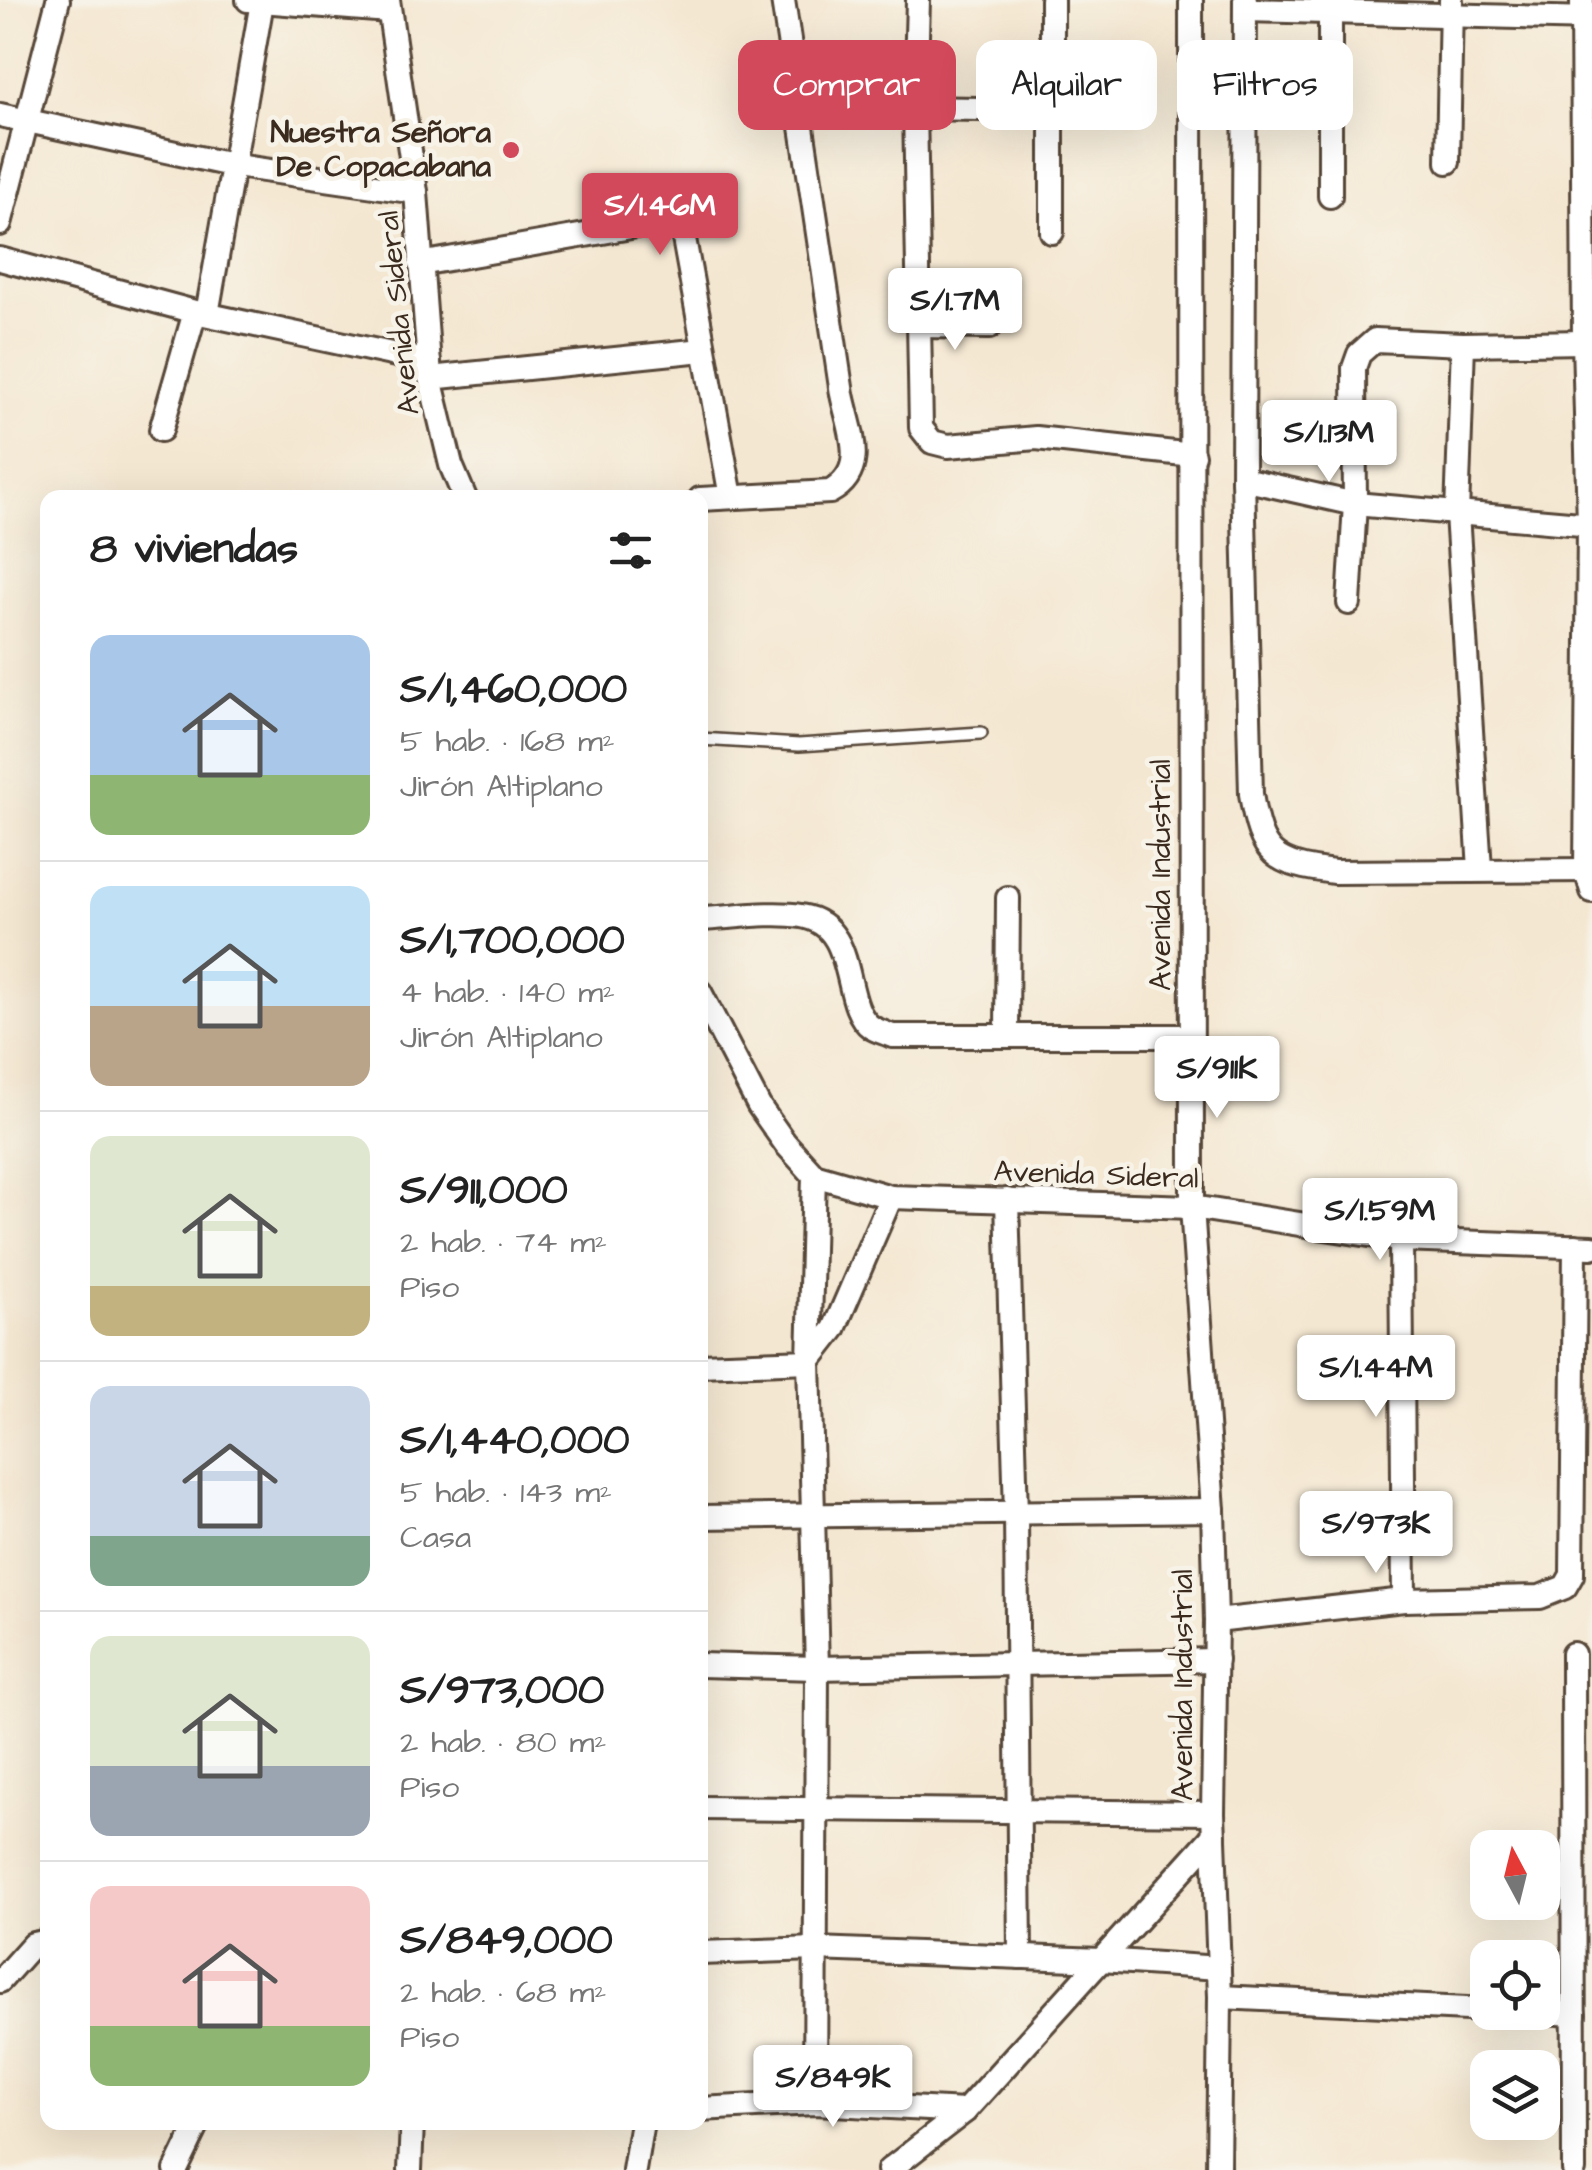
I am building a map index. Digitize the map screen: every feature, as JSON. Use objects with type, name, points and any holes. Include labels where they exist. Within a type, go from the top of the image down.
[{"type":"street","points":[[0,224],[58,0]]},
{"type":"street","points":[[708,498],[830,492],[852,474],[855,457],[842,394],[784,0]]},
{"type":"street","points":[[917,40],[918,0]]},
{"type":"street","points":[[1052,0],[1052,40]]},
{"type":"street","name":"Avenida Industrial","points":[[1190,0],[1192,1207],[1216,1621],[1213,1824],[1220,1997],[1218,2170]]},
{"type":"street","points":[[161,430],[201,313],[236,166],[255,1],[388,6]]},
{"type":"street","points":[[1245,5],[1586,13],[1584,342],[1591,524],[1590,877],[1480,869],[1334,872],[1294,867],[1268,850],[1256,827],[1251,794],[1243,479],[1245,5]]},
{"type":"street","name":"Avenida Sideral","points":[[388,6],[416,192],[429,370],[451,465],[462,490]]},
{"type":"street","points":[[1330,6],[1330,196]]},
{"type":"street","points":[[1448,162],[1451,7]]},
{"type":"street","points":[[0,116],[236,166],[416,192]]},
{"type":"street","points":[[917,130],[921,326],[918,407],[921,428],[932,442],[948,446],[1036,438],[1192,454]]},
{"type":"street","points":[[1052,130],[1052,232]]},
{"type":"street","points":[[420,264],[665,222],[676,225],[682,233],[731,497]]},
{"type":"street","points":[[0,259],[429,370],[703,350]]},
{"type":"street","points":[[921,326],[989,326]]},
{"type":"street","points":[[1350,603],[1355,504],[1354,368],[1359,354],[1375,340],[1463,344],[1584,342]]},
{"type":"street","points":[[1463,344],[1457,514],[1480,869]]},
{"type":"street","points":[[1243,479],[1355,504],[1591,524]]},
{"type":"street","points":[[1006,1035],[1008,898]]},
{"type":"street","points":[[708,919],[802,916],[822,925],[840,946],[858,1010],[870,1027],[892,1036],[1190,1036]]},
{"type":"street","points":[[708,1007],[759,1106],[814,1175],[808,1361],[817,1668],[816,2103]]},
{"type":"street","name":"Avenida Sideral","points":[[814,1175],[892,1197],[1192,1207],[1400,1240],[1584,1246]]},
{"type":"street","points":[[708,1364],[808,1361],[834,1329],[892,1197]]},
{"type":"street","points":[[1007,1200],[1016,1514],[1020,1956]]},
{"type":"street","points":[[1400,1240],[1404,1600]]},
{"type":"street","points":[[1216,1621],[1404,1600],[1540,1597],[1565,1587],[1572,1575],[1584,1246]]},
{"type":"street","points":[[708,1517],[1212,1510]]},
{"type":"street","points":[[1573,1654],[1574,2170]]},
{"type":"street","points":[[708,1665],[817,1668],[1216,1660]]},
{"type":"street","points":[[708,1808],[1018,1810],[1213,1824]]},
{"type":"street","points":[[889,2170],[966,2111],[1101,1960],[1213,1824]]},
{"type":"street","points":[[0,1981],[33,1944],[40,1943]]},
{"type":"street","points":[[708,1953],[816,1949],[1219,1968]]},
{"type":"street","points":[[1220,1997],[1470,2009]]},
{"type":"street","points":[[1560,2013],[1574,2014]]},
{"type":"street","points":[[708,2109],[816,2103],[966,2111]]},
{"type":"street","points":[[176,2170],[196,2130]]},
{"type":"street","points":[[410,2170],[412,2130]]},
{"type":"street","points":[[634,2170],[641,2130]]},
{"type":"lane","points":[[708,739],[799,744],[981,733]]},
{"type":"place","name":"Nuestra Señora De Copacabana","points":[[511,150]]}]
